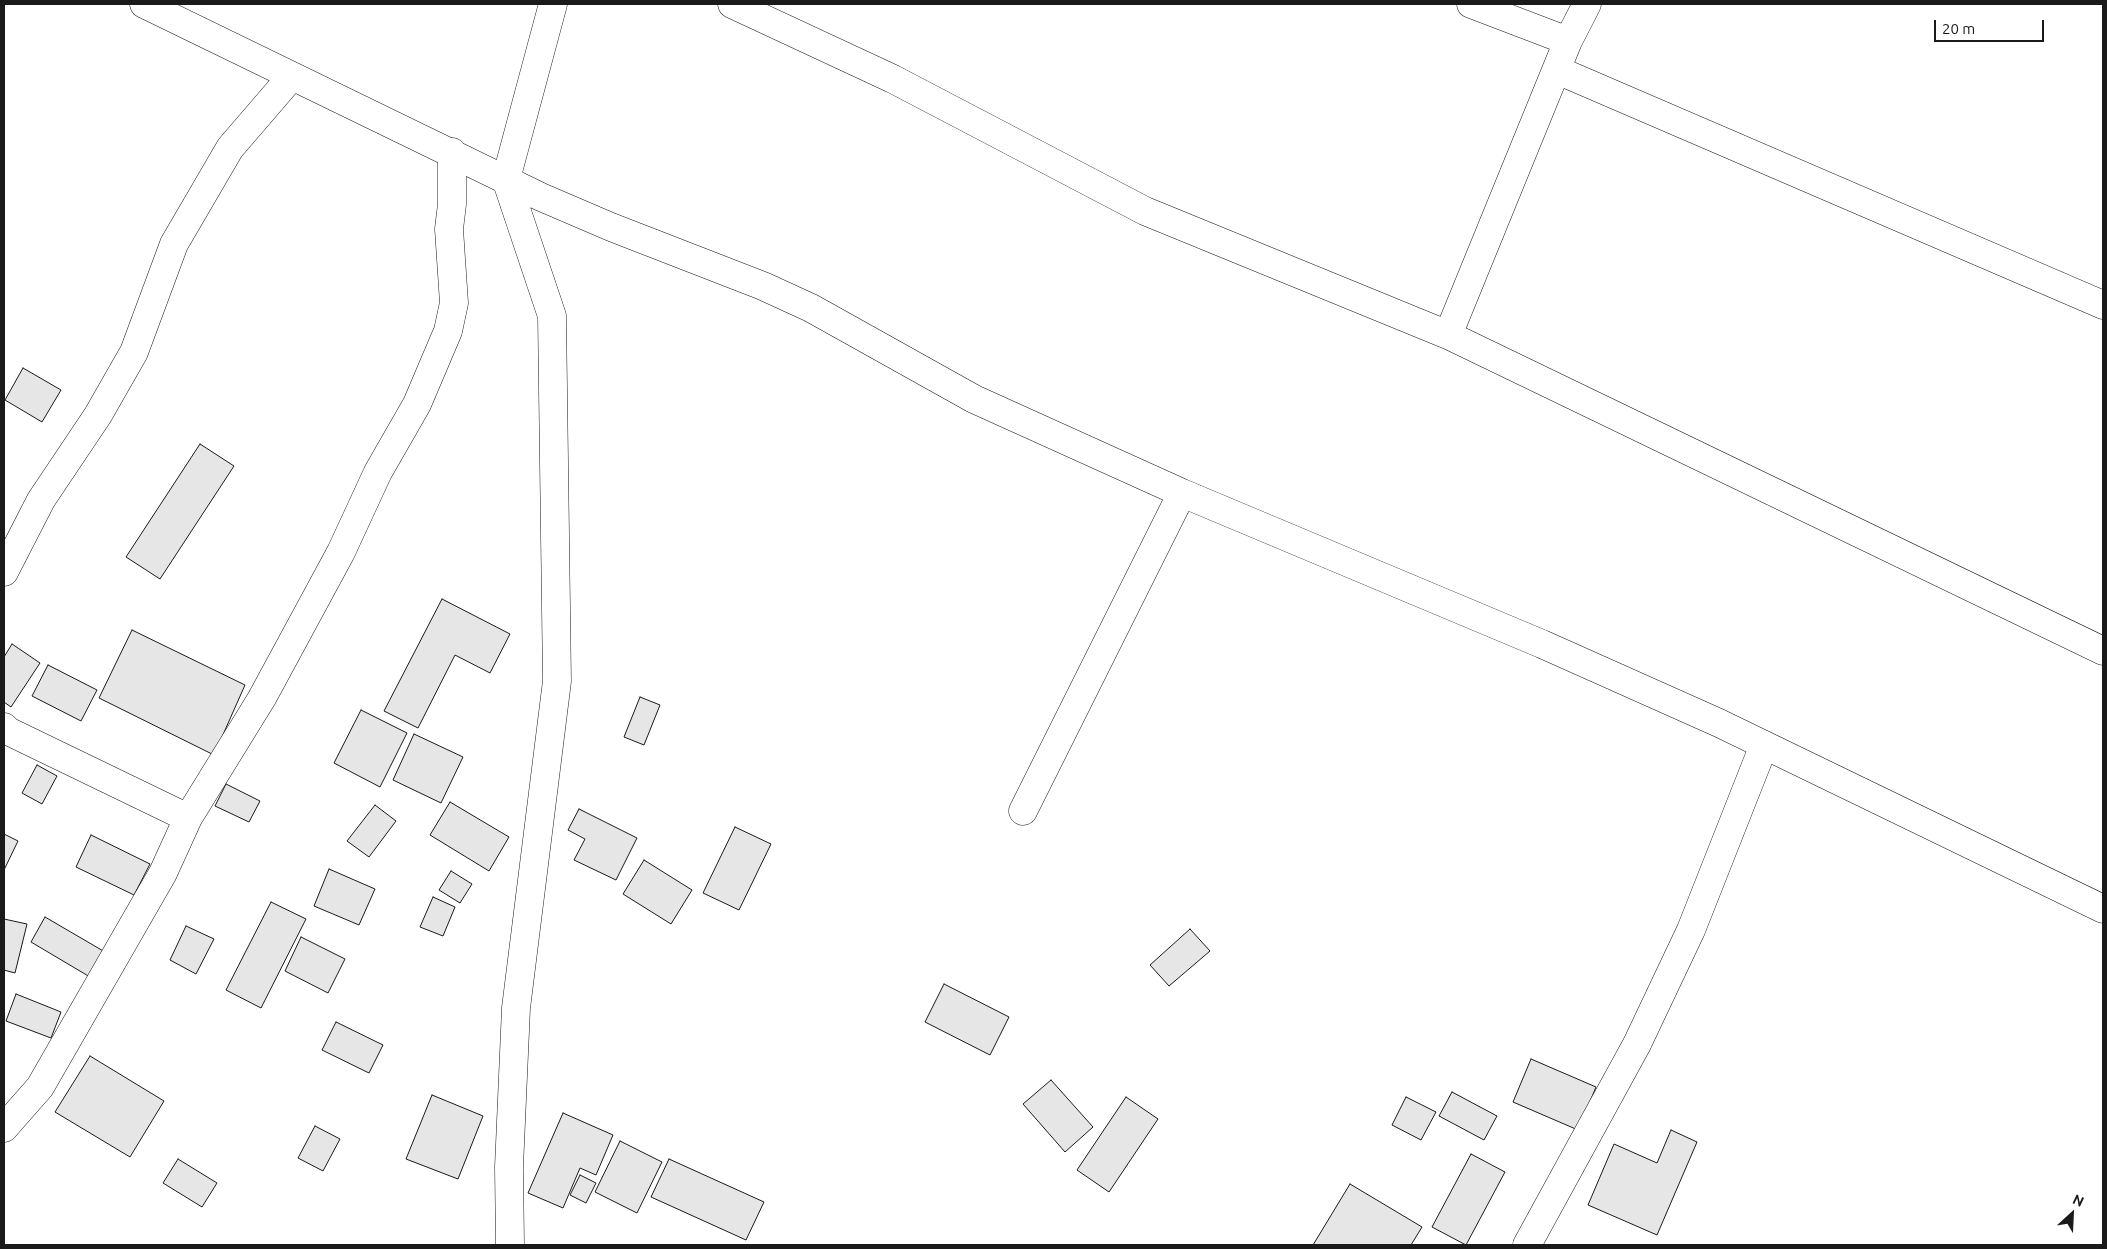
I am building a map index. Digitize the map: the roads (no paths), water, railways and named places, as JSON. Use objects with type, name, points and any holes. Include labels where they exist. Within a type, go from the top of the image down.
[{"type":"street","points":[[144,4],[506,179],[611,227],[787,297],[974,400],[1182,493],[1542,644],[1764,745],[2103,909]]},
{"type":"street","points":[[510,1245],[509,1167],[516,1008],[557,672],[552,316],[506,179],[553,4]]},
{"type":"street","points":[[732,4],[893,79],[1145,211],[1448,335],[2103,651]]},
{"type":"street","points":[[1471,4],[1568,41]]},
{"type":"street","points":[[1448,335],[1568,41],[1587,4]]},
{"type":"street","points":[[1557,70],[2103,305]]},
{"type":"street","points":[[4,572],[41,500],[98,415],[134,352],[174,244],[230,148],[292,76]]},
{"type":"street","points":[[4,1128],[40,1087],[163,873],[188,818],[262,698],[341,552],[378,472],[417,404],[448,331],[454,303],[449,229],[452,204],[452,152]]},
{"type":"street","points":[[1023,811],[1182,493]]},
{"type":"street","points":[[4,727],[8,732],[188,818]]},
{"type":"street","points":[[1527,1245],[1637,1044],[1691,930],[1764,745]]}]
